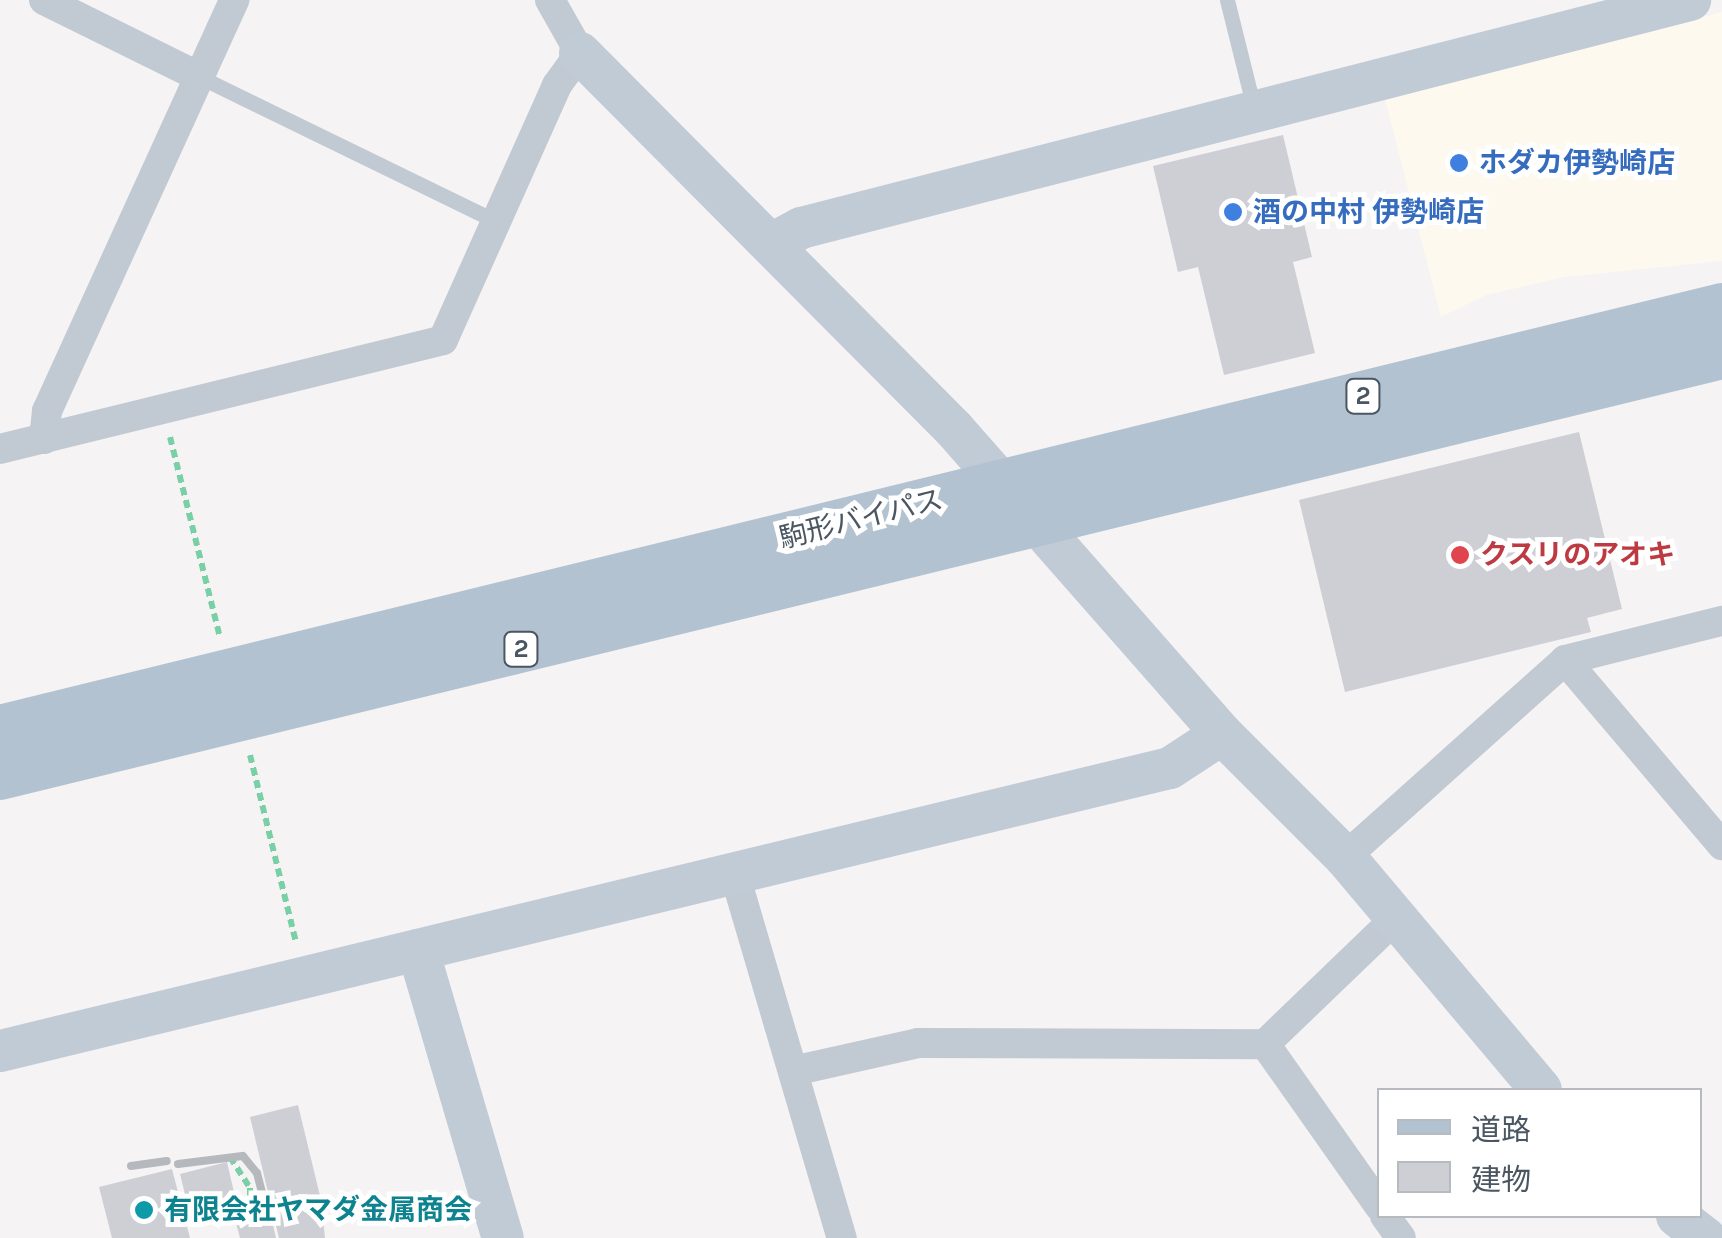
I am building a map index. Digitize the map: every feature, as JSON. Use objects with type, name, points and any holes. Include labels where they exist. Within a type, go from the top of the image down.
[{"type":"main road","name":"駒形バイパス","points":[[0,776],[235,695],[1004,484],[1722,307]]},
{"type":"main road","name":"駒形バイパス","points":[[0,729],[235,695],[1042,525],[1722,355]]},
{"type":"street","points":[[44,0],[200,77]]},
{"type":"street","points":[[44,439],[47,410],[234,0]]},
{"type":"street","points":[[550,0],[580,53],[773,243],[1004,484],[1222,734],[1344,857],[1539,1088]]},
{"type":"street","points":[[773,243],[801,228],[1690,0]]},
{"type":"street","points":[[0,449],[442,340],[499,222],[557,85],[580,53]]},
{"type":"street","points":[[1344,857],[1566,660],[1722,622]]},
{"type":"street","points":[[1566,660],[1722,845]]},
{"type":"street","points":[[0,1051],[1170,768],[1222,734]]},
{"type":"street","points":[[734,872],[842,1238]]},
{"type":"street","points":[[793,1071],[918,1043],[1265,1044],[1394,920]]},
{"type":"street","points":[[418,950],[503,1238]]},
{"type":"street","points":[[1265,1044],[1377,1207]]},
{"type":"street","points":[[1680,1218],[1705,1238]]},
{"type":"lane","points":[[1227,0],[1255,112]]},
{"type":"lane","points":[[200,77],[499,222]]},
{"type":"path","points":[[164,411],[305,977]]},
{"type":"path","points":[[230,1156],[247,1176],[250,1208]]},
{"type":"path","points":[[240,1218],[250,1208],[267,1204]]},
{"type":"shaded area","points":[[1722,12],[1722,261],[1565,277],[1486,295],[1441,317],[1385,99]]},
{"type":"building","name":"酒の中村 伊勢崎店","points":[[1283,135],[1312,257],[1293,262],[1315,353],[1224,375],[1198,267],[1178,272],[1153,166]]},
{"type":"building","name":"クスリのアオキ","points":[[1579,432],[1622,609],[1587,618],[1591,632],[1345,692],[1299,500]]},
{"type":"building","points":[[298,1105],[321,1200],[325,1238],[279,1238],[250,1117]]},
{"type":"building","points":[[227,1162],[239,1214],[193,1227],[180,1174]]},
{"type":"building","name":"有限会社ヤマダ金属商会","points":[[172,1169],[190,1238],[112,1238],[99,1187]]},
{"type":"building","points":[[270,1212],[276,1238],[240,1238],[236,1223]]},
{"type":"railway","points":[[178,1164],[243,1156],[257,1173],[267,1212]]},
{"type":"railway","points":[[131,1166],[167,1161]]},
{"type":"place","name":"ホダカ伊勢崎店","points":[[1459,163]]},
{"type":"place","name":"酒の中村 伊勢崎店","points":[[1233,212]]},
{"type":"place","name":"クスリのアオキ","points":[[1460,555]]},
{"type":"place","name":"有限会社ヤマダ金属商会","points":[[144,1210]]}]
